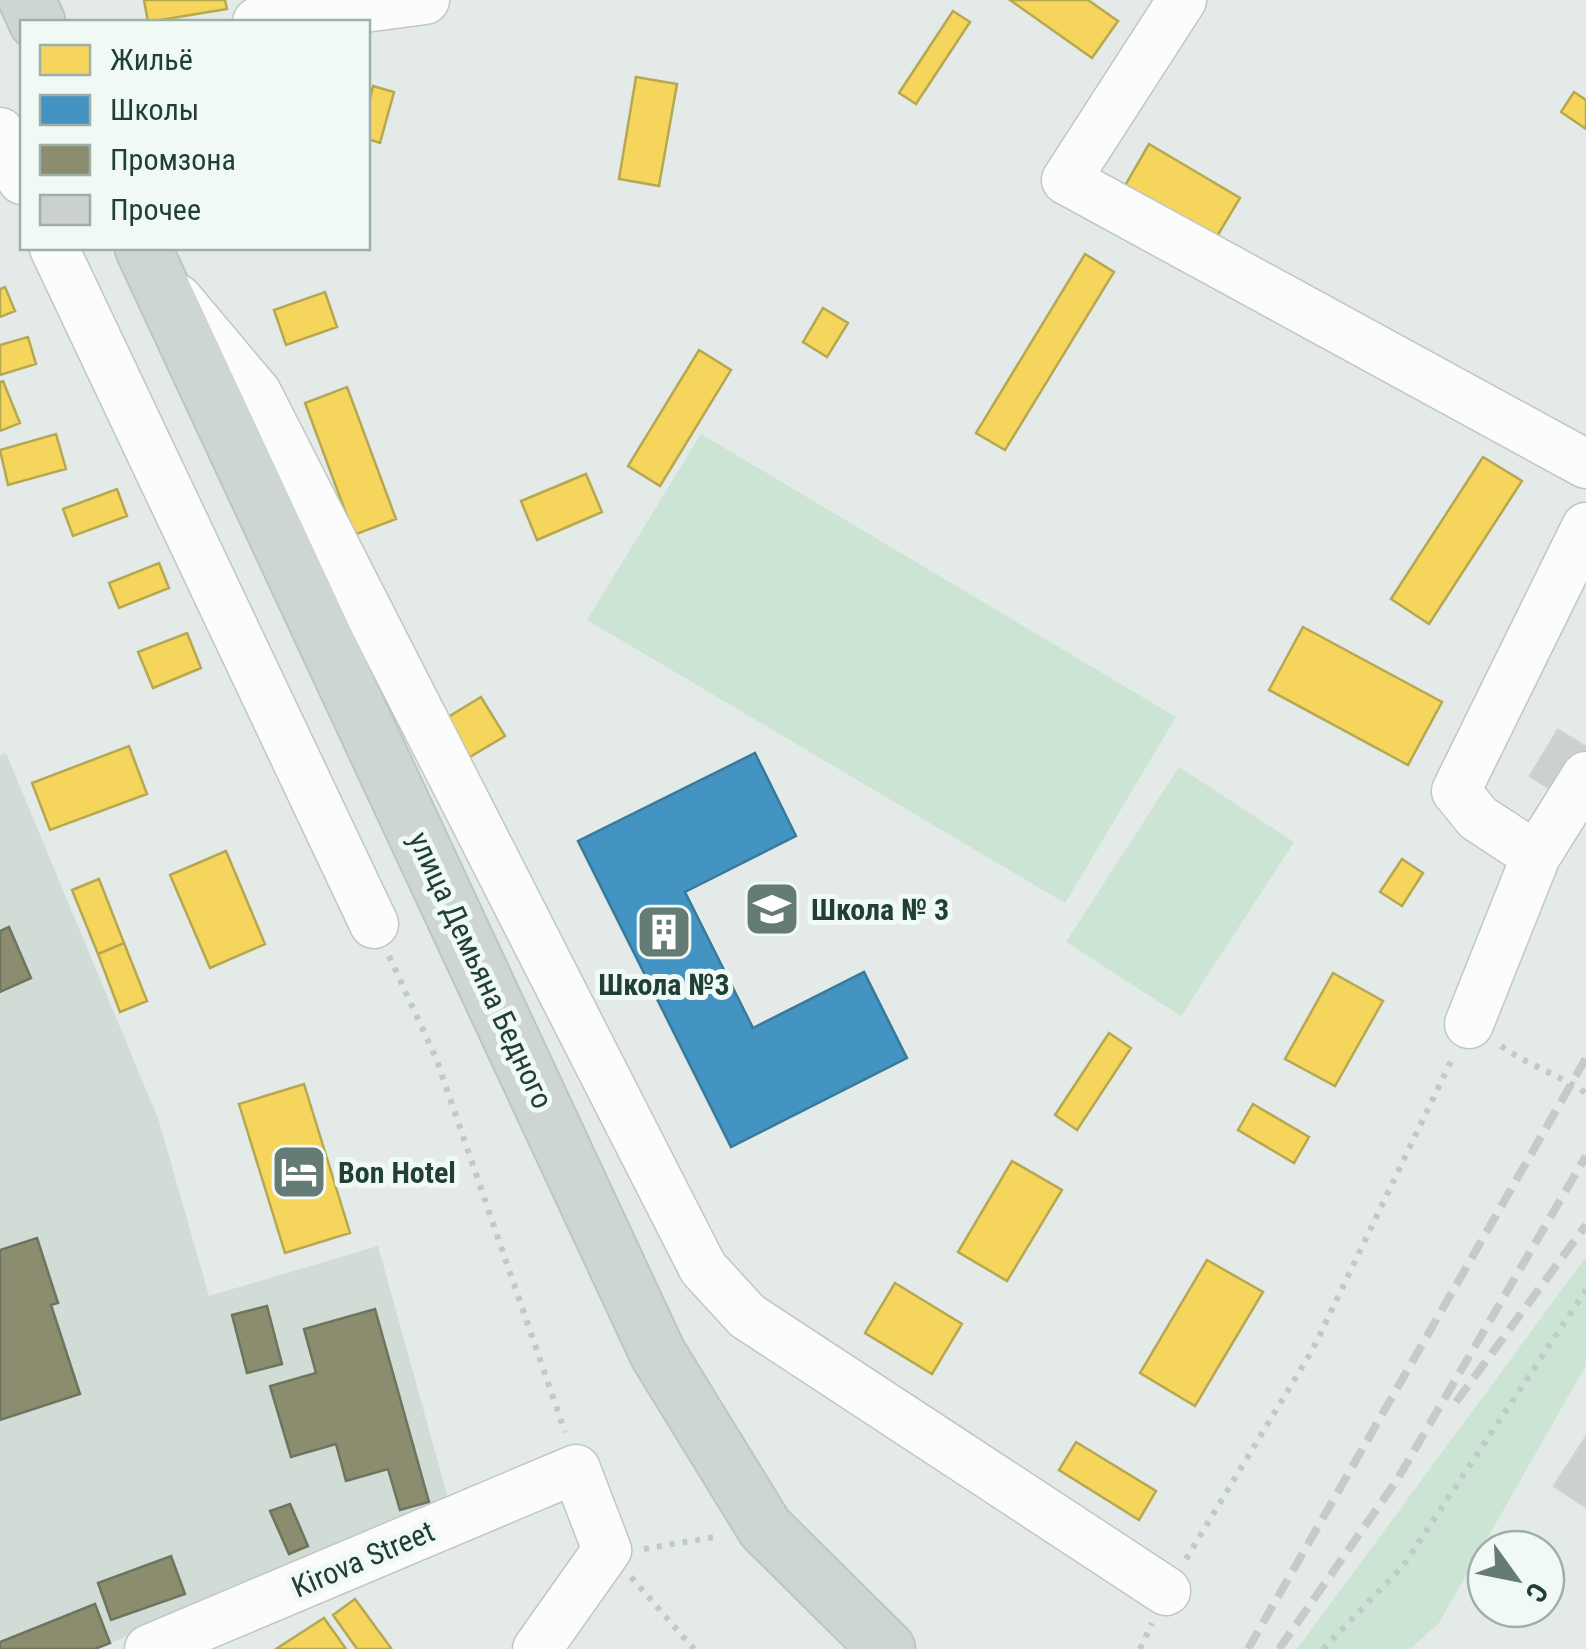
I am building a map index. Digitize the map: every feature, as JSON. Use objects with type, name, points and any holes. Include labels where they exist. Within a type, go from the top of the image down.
[{"type":"main road","name":"улица Демьяна Бедного","points":[[148,258],[658,1354],[765,1528],[886,1649]]},
{"type":"street","points":[[272,20],[425,0]]},
{"type":"street","points":[[1182,0],[1066,180],[1586,464]]},
{"type":"street","points":[[0,132],[20,176]]},
{"type":"street","points":[[55,250],[374,924]]},
{"type":"street","points":[[148,258],[257,393],[703,1268],[747,1316],[1166,1591]]},
{"type":"street","points":[[1536,856],[1478,818],[1456,791],[1586,527]]},
{"type":"street","points":[[1470,1024],[1536,856],[1586,776]]},
{"type":"street","points":[[537,1649],[621,1550],[576,1469]]},
{"type":"street","name":"Kirova Street","points":[[149,1649],[576,1469]]},
{"type":"path","points":[[374,924],[436,1058],[576,1469]]},
{"type":"path","points":[[1166,1591],[1312,1349],[1470,1024],[1523,1062],[1550,1068],[1586,1092]]},
{"type":"path","points":[[1324,1649],[1402,1566],[1586,1290]]},
{"type":"path","points":[[694,1649],[621,1550],[765,1528]]},
{"type":"shaded area","points":[[6,753],[159,1121],[209,1296],[378,1246],[449,1502],[96,1649],[0,1649],[0,755]]},
{"type":"green space","points":[[701,434],[1176,717],[1065,903],[587,620]]},
{"type":"green space","points":[[1179,767],[1294,842],[1181,1016],[1066,942]]},
{"type":"green space","points":[[1586,1257],[1586,1365],[1493,1529],[1466,1529],[1466,1576],[1439,1623],[1410,1649],[1297,1649]]},
{"type":"building: Жильё","points":[[144,0],[225,0],[227,9],[160,20],[148,20]]},
{"type":"building: Жильё","points":[[1010,0],[1088,0],[1118,21],[1092,58]]},
{"type":"building: Жильё","points":[[953,11],[970,22],[916,104],[899,93]]},
{"type":"building: Жильё","points":[[636,77],[677,84],[659,186],[619,179]]},
{"type":"building: Жильё","points":[[373,86],[394,92],[380,143],[370,140]]},
{"type":"building: Жильё","points":[[1574,92],[1586,100],[1586,129],[1561,112]]},
{"type":"building: Жильё","points":[[1149,144],[1240,198],[1213,243],[1123,189]]},
{"type":"building: Жильё","points":[[1085,254],[1114,272],[1005,450],[976,433]]},
{"type":"building: Жильё","points":[[5,287],[15,311],[0,317],[0,289]]},
{"type":"building: Жильё","points":[[325,292],[337,327],[286,345],[274,310]]},
{"type":"building: Жильё","points":[[823,308],[848,323],[827,357],[803,342]]},
{"type":"building: Жильё","points":[[28,337],[36,364],[0,375],[0,345]]},
{"type":"building: Жильё","points":[[699,350],[731,370],[660,486],[628,466]]},
{"type":"building: Жильё","points":[[3,381],[20,423],[0,431],[0,382]]},
{"type":"building: Жильё","points":[[347,387],[396,519],[354,535],[305,403]]},
{"type":"building: Жильё","points":[[56,434],[66,469],[8,485],[0,450]]},
{"type":"building: Жильё","points":[[1483,457],[1522,481],[1429,624],[1391,599]]},
{"type":"building: Жильё","points":[[586,474],[602,512],[537,540],[521,501]]},
{"type":"building: Жильё","points":[[117,489],[127,516],[73,536],[63,509]]},
{"type":"building: Жильё","points":[[159,563],[169,588],[119,608],[109,583]]},
{"type":"building: Жильё","points":[[1303,627],[1442,702],[1408,765],[1269,690]]},
{"type":"building: Жильё","points":[[187,633],[201,668],[153,688],[138,652]]},
{"type":"building: Жильё","points":[[481,697],[505,736],[463,761],[440,722]]},
{"type":"building: Жильё","points":[[129,746],[147,794],[50,830],[32,783]]},
{"type":"building: Жильё","points":[[226,851],[265,944],[210,968],[170,875]]},
{"type":"building: Жильё","points":[[1402,859],[1423,873],[1402,906],[1380,892]]},
{"type":"building: Жильё","points":[[99,879],[124,943],[98,954],[72,890]]},
{"type":"building: Жильё","points":[[124,943],[147,1001],[120,1012],[98,954]]},
{"type":"building: Жильё","points":[[1333,973],[1383,1001],[1335,1086],[1285,1059]]},
{"type":"building: Жильё","points":[[1109,1033],[1131,1048],[1077,1130],[1055,1115]]},
{"type":"building: Жильё","points":[[304,1084],[350,1233],[285,1253],[239,1104]]},
{"type":"building: Жильё","points":[[1253,1104],[1309,1137],[1294,1163],[1238,1130]]},
{"type":"building: Жильё","points":[[1012,1161],[1062,1190],[1007,1281],[958,1252]]},
{"type":"building: Жильё","points":[[1207,1260],[1263,1292],[1195,1406],[1140,1373]]},
{"type":"building: Жильё","points":[[895,1283],[962,1324],[932,1374],[865,1333]]},
{"type":"building: Жильё","points":[[1076,1442],[1156,1491],[1139,1520],[1059,1470]]},
{"type":"building: Жильё","points":[[355,1599],[391,1648],[357,1649],[333,1615]]},
{"type":"building: Жильё","points":[[324,1618],[346,1649],[276,1649]]},
{"type":"building: Школы","name":"Школа №3","points":[[755,753],[796,836],[685,892],[753,1028],[864,972],[907,1058],[731,1147],[578,841]]},
{"type":"building: Промзона","points":[[9,927],[31,978],[0,992],[0,931]]},
{"type":"building: Промзона","points":[[37,1238],[58,1303],[51,1305],[80,1394],[0,1420],[0,1250]]},
{"type":"building: Промзона","points":[[267,1306],[282,1364],[247,1373],[232,1315]]},
{"type":"building: Промзона","points":[[375,1309],[429,1502],[400,1510],[388,1469],[346,1481],[336,1444],[291,1457],[270,1386],[316,1373],[304,1329]]},
{"type":"building: Промзона","points":[[290,1504],[308,1546],[289,1554],[270,1511]]},
{"type":"building: Промзона","points":[[171,1556],[185,1594],[111,1620],[98,1583]]},
{"type":"building: Промзона","points":[[95,1604],[110,1643],[95,1649],[0,1649],[0,1642]]},
{"type":"building: Прочее","points":[[1558,730],[1586,747],[1557,793],[1530,776]]},
{"type":"building: Прочее","points":[[1586,1437],[1586,1507],[1554,1486]]},
{"type":"railway","points":[[1248,1649],[1586,1058]]},
{"type":"railway","points":[[1279,1649],[1397,1480],[1586,1156]]},
{"type":"railway","points":[[1456,1402],[1586,1225]]},
{"type":"place","name":"Школа № 3","points":[[772,909]]},
{"type":"place","name":"Школа №3","points":[[664,932]]},
{"type":"place","name":"Bon Hotel","points":[[299,1172]]}]
